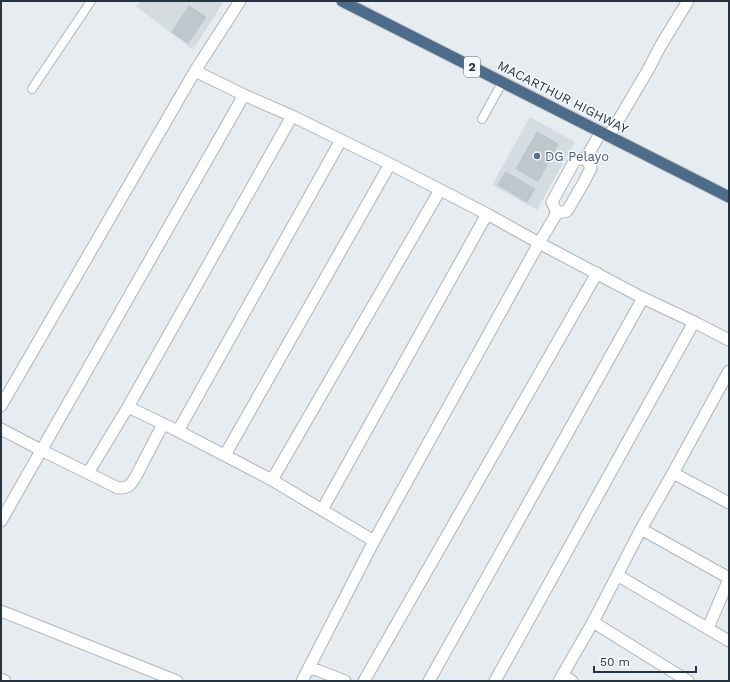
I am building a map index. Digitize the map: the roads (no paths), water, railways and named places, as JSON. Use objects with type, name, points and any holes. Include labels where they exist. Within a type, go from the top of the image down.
[{"type":"highway","name":"MACARTHUR HIGHWAY","points":[[342,1],[729,197]]},
{"type":"street","points":[[1,406],[195,71],[240,1]]},
{"type":"street","points":[[558,213],[552,202],[575,160],[586,158],[605,134],[648,70],[661,45],[688,1]]},
{"type":"street","points":[[195,71],[390,164],[487,214],[643,298],[729,340]]},
{"type":"street","points":[[1,521],[244,95]]},
{"type":"street","points":[[88,473],[128,408],[292,116]]},
{"type":"street","points":[[178,431],[341,140]]},
{"type":"street","points":[[302,681],[374,541],[539,243],[558,213],[567,211],[584,182],[591,168],[586,158]]},
{"type":"street","points":[[225,455],[390,164]]},
{"type":"street","points":[[272,480],[440,190]]},
{"type":"street","points":[[322,510],[487,214]]},
{"type":"street","points":[[364,681],[597,273]]},
{"type":"street","points":[[429,681],[643,298]]},
{"type":"street","points":[[495,681],[694,322]]},
{"type":"street","points":[[565,679],[641,529],[729,371]]},
{"type":"street","points":[[128,408],[178,431],[272,480],[374,541]]},
{"type":"street","points":[[1,429],[118,488],[126,488],[135,478],[163,424]]},
{"type":"street","points":[[673,473],[729,503]]},
{"type":"street","points":[[641,529],[729,579],[708,628]]},
{"type":"street","points":[[617,575],[729,641]]},
{"type":"street","points":[[1,611],[177,681]]},
{"type":"street","points":[[593,622],[688,681]]},
{"type":"street","points":[[309,667],[345,681]]},
{"type":"street","points":[[1,679],[5,681]]},
{"type":"lane","points":[[32,89],[91,1]]},
{"type":"lane","points":[[482,119],[502,83]]},
{"type":"place","name":"DG Pelayo","points":[[537,156]]}]
